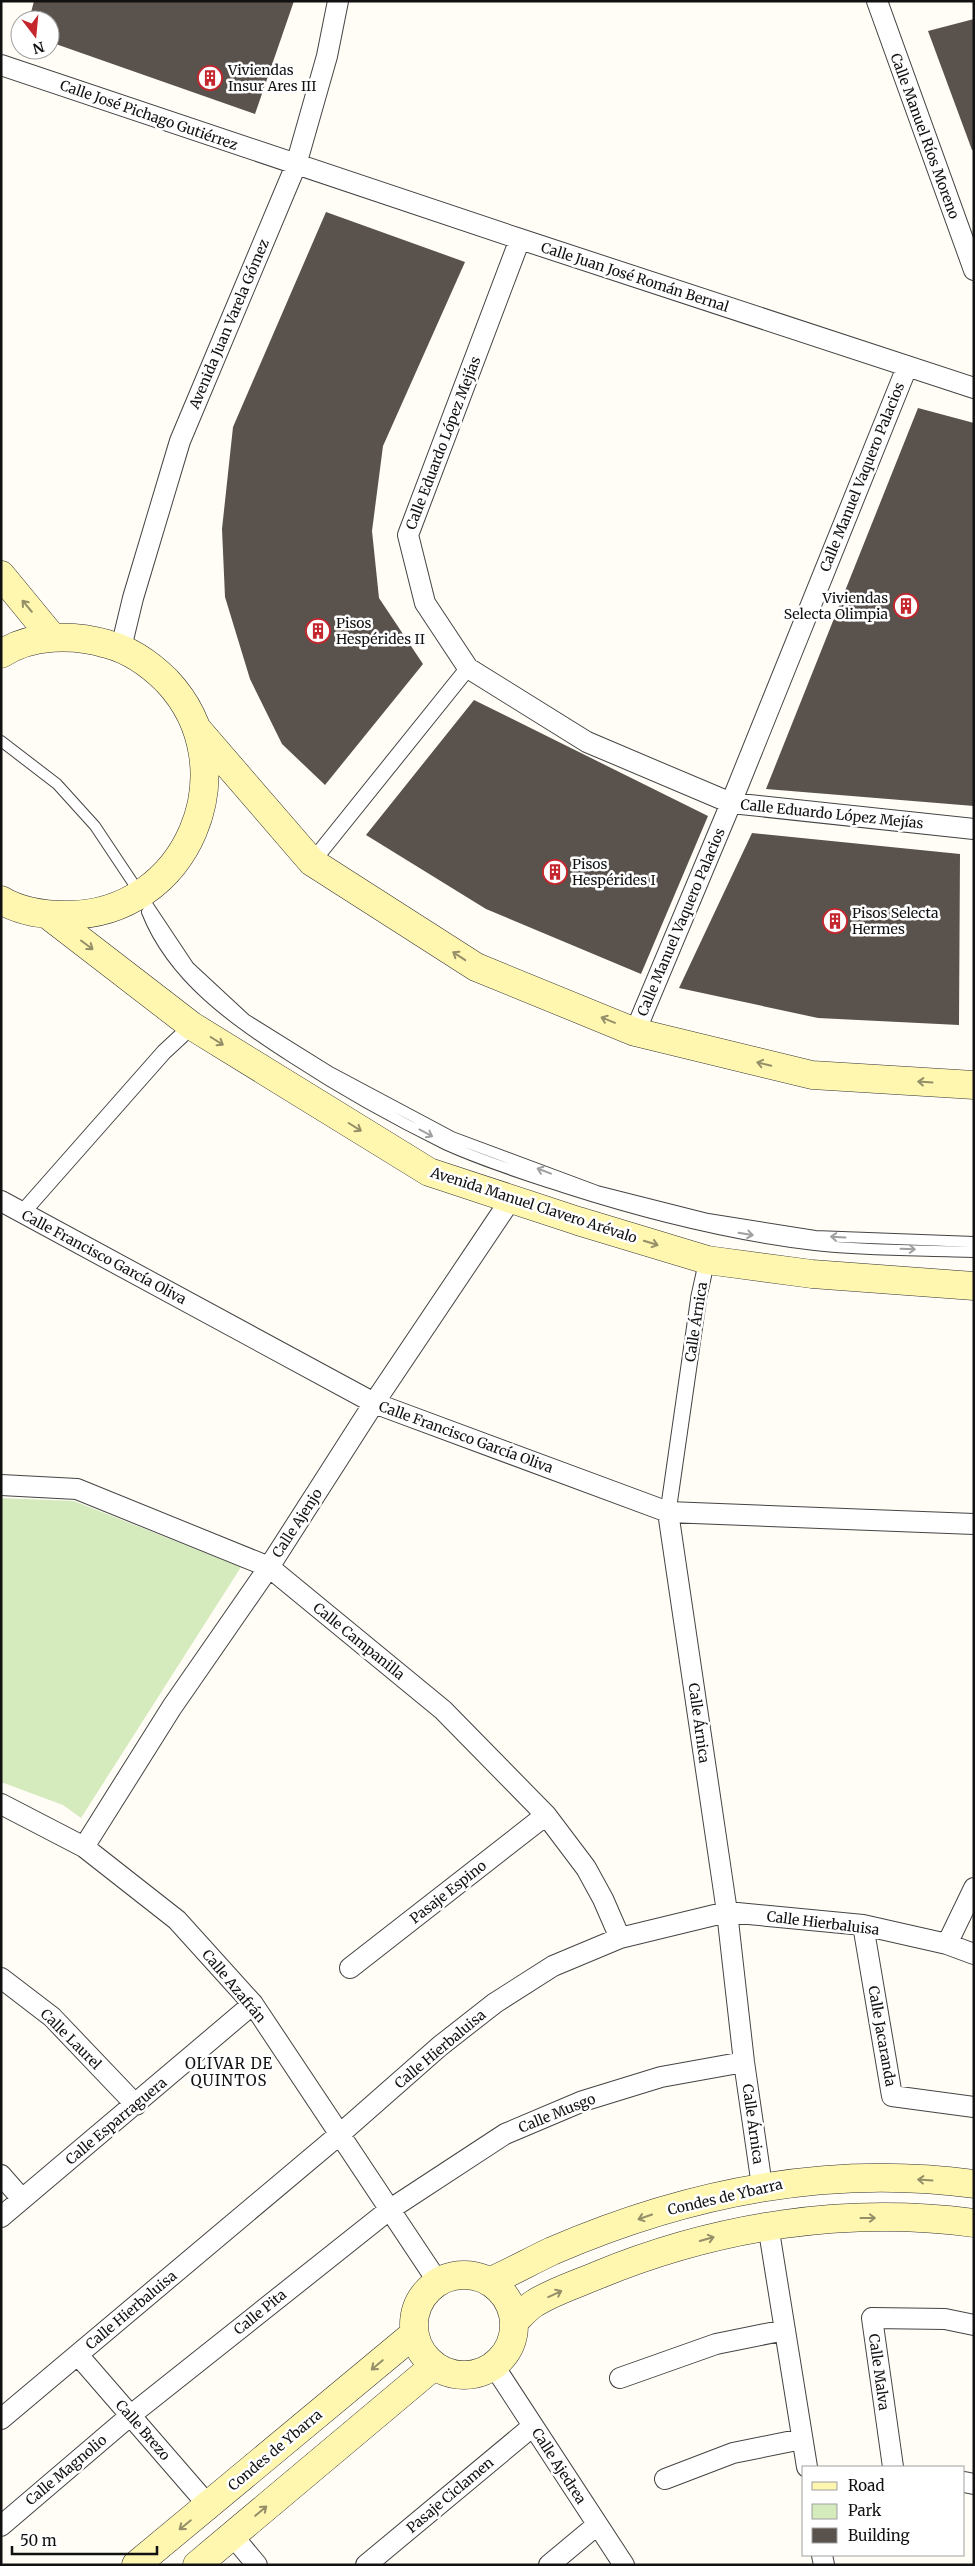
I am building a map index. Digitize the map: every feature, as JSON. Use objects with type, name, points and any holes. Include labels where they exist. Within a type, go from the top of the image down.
[{"type":"main road","points":[[1,576],[52,637]]},
{"type":"main road","points":[[1,654],[9,648],[52,637],[88,638],[121,648],[154,668],[181,696],[198,730],[312,862],[476,966],[636,1032],[812,1075],[974,1085]]},
{"type":"main road","points":[[3,903],[48,915],[80,916],[103,911],[140,895],[169,871],[190,840],[203,805],[206,767],[198,730]]},
{"type":"main road","name":"Avenida Manuel Clavero Arévalo","points":[[48,915],[192,1026],[428,1172],[707,1260],[812,1274],[974,1286]]},
{"type":"main road","name":"Condes de Ybarra","points":[[491,2282],[552,2252],[611,2228],[676,2206],[762,2186],[827,2179],[900,2178],[974,2184]]},
{"type":"main road","points":[[515,2321],[534,2303],[639,2258],[717,2236],[768,2225],[822,2218],[934,2218],[974,2223]]},
{"type":"main road","points":[[464,2274],[478,2276],[491,2282],[503,2292],[511,2305],[515,2321],[513,2338],[506,2354],[494,2366],[479,2373],[464,2376],[448,2373],[434,2366],[422,2351],[414,2334],[414,2319],[418,2304],[426,2292],[438,2282],[450,2276],[464,2274]]},
{"type":"main road","name":"Condes de Ybarra","points":[[136,2565],[414,2334]]},
{"type":"main road","points":[[197,2565],[434,2366]]},
{"type":"street","name":"Avenida Juan Varela Gómez","points":[[121,648],[132,598],[180,441],[296,165],[327,56],[338,1]]},
{"type":"street","name":"Calle Manuel Ríos Moreno","points":[[877,1],[974,270]]},
{"type":"street","name":"Calle José Pichago Gutiérrez","points":[[1,64],[296,165]]},
{"type":"street","name":"Calle Juan José Román Bernal","points":[[296,165],[974,388]]},
{"type":"street","name":"Calle Eduardo López Mejías","points":[[520,239],[408,535],[425,602],[468,668],[587,742],[731,803],[974,828]]},
{"type":"street","name":"Calle Manuel Vaquero Palacios","points":[[636,1032],[731,803],[907,367]]},
{"type":"street","points":[[312,862],[468,668]]},
{"type":"street","points":[[22,1213],[164,1052],[192,1026]]},
{"type":"street","name":"Calle Ajenjo","points":[[84,1848],[172,1707],[269,1567],[374,1403],[511,1199]]},
{"type":"street","name":"Calle Francisco García Oliva","points":[[1,1202],[374,1403],[668,1512],[974,1524]]},
{"type":"street","name":"Calle Árnica","points":[[707,1260],[699,1296],[668,1512],[727,1912],[744,2062],[762,2186]]},
{"type":"street","name":"Calle Campanilla","points":[[1,1485],[77,1489],[269,1567],[443,1710],[546,1815],[586,1868],[620,1938]]},
{"type":"street","name":"Calle Azafrán","points":[[1,1804],[84,1848],[177,1920],[252,2004],[438,2282]]},
{"type":"street","name":"Pasaje Espino","points":[[350,1968],[546,1815]]},
{"type":"street","points":[[947,1944],[974,1888]]},
{"type":"street","name":"Calle Hierbaluisa","points":[[1,2419],[340,2134],[440,2046],[495,2004],[553,1966],[620,1938],[727,1912],[863,1925],[947,1944],[974,1954]]},
{"type":"street","name":"Calle Jacaranda","points":[[863,1925],[892,2096],[974,2107]]},
{"type":"street","name":"Calle Laurel","points":[[1,1978],[52,2017],[136,2105]]},
{"type":"street","name":"Calle Esparraguera","points":[[1,2217],[136,2105],[252,2004]]},
{"type":"street","name":"Calle Musgo","points":[[389,2210],[506,2134],[583,2101],[661,2078],[744,2062]]},
{"type":"street","points":[[1,2175],[22,2199]]},
{"type":"street","name":"Calle Pita","points":[[131,2415],[389,2210]]},
{"type":"street","points":[[768,2225],[807,2466]]},
{"type":"street","name":"Calle Malva","points":[[893,2466],[872,2318],[945,2319],[974,2325]]},
{"type":"street","points":[[620,2378],[716,2344],[785,2330]]},
{"type":"street","name":"Calle Brezo","points":[[78,2355],[208,2506]]},
{"type":"street","name":"Calle Ajedrea","points":[[494,2366],[624,2565]]},
{"type":"street","name":"Calle Magnolio","points":[[1,2526],[131,2415]]},
{"type":"street","name":"Pasaje Ciclamen","points":[[366,2565],[533,2426]]},
{"type":"street","points":[[666,2479],[733,2453],[802,2439]]},
{"type":"street","points":[[549,2565],[597,2525]]},
{"type":"street","points":[[232,2535],[257,2565]]},
{"type":"lane","points":[[1,741],[57,784],[95,826],[189,967],[245,1019],[330,1072],[452,1137],[597,1191],[708,1219],[814,1236],[974,1242]]},
{"type":"lane","points":[[140,895],[153,929],[184,972],[238,1022],[332,1083],[448,1145],[568,1189],[654,1215],[709,1228],[816,1246],[974,1252]]},
{"type":"green space","points":[[1,1498],[74,1501],[241,1567],[81,1818],[63,1805],[1,1782]]},
{"type":"building","name":"Viviendas Insur Ares III","points":[[34,1],[294,1],[255,114],[60,46],[60,10],[32,10]]},
{"type":"building","points":[[974,19],[974,150],[972,150],[928,31]]},
{"type":"building","points":[[326,212],[465,262],[383,446],[372,531],[379,598],[423,664],[325,785],[282,744],[250,679],[225,597],[222,529],[233,427]]},
{"type":"building","name":"Viviendas Selecta Olimpia","points":[[918,408],[974,423],[974,806],[766,789]]},
{"type":"building","name":"Pisos Hespérides I","points":[[474,700],[708,816],[641,974],[486,909],[366,835]]},
{"type":"building","name":"Pisos Selecta Hermes","points":[[752,833],[960,854],[959,1025],[818,1018],[679,988]]},
{"type":"place","name":"Viviendas Insur Ares III","points":[[210,78]]},
{"type":"place","name":"Viviendas Selecta Olimpia","points":[[906,606]]},
{"type":"place","name":"Pisos Hespérides II","points":[[318,631]]},
{"type":"place","name":"Pisos Hespérides I","points":[[555,872]]},
{"type":"place","name":"Pisos Selecta Hermes","points":[[835,921]]},
{"type":"district","name":"OLIVAR DE QUINTOS","points":[[229,2072]]}]
